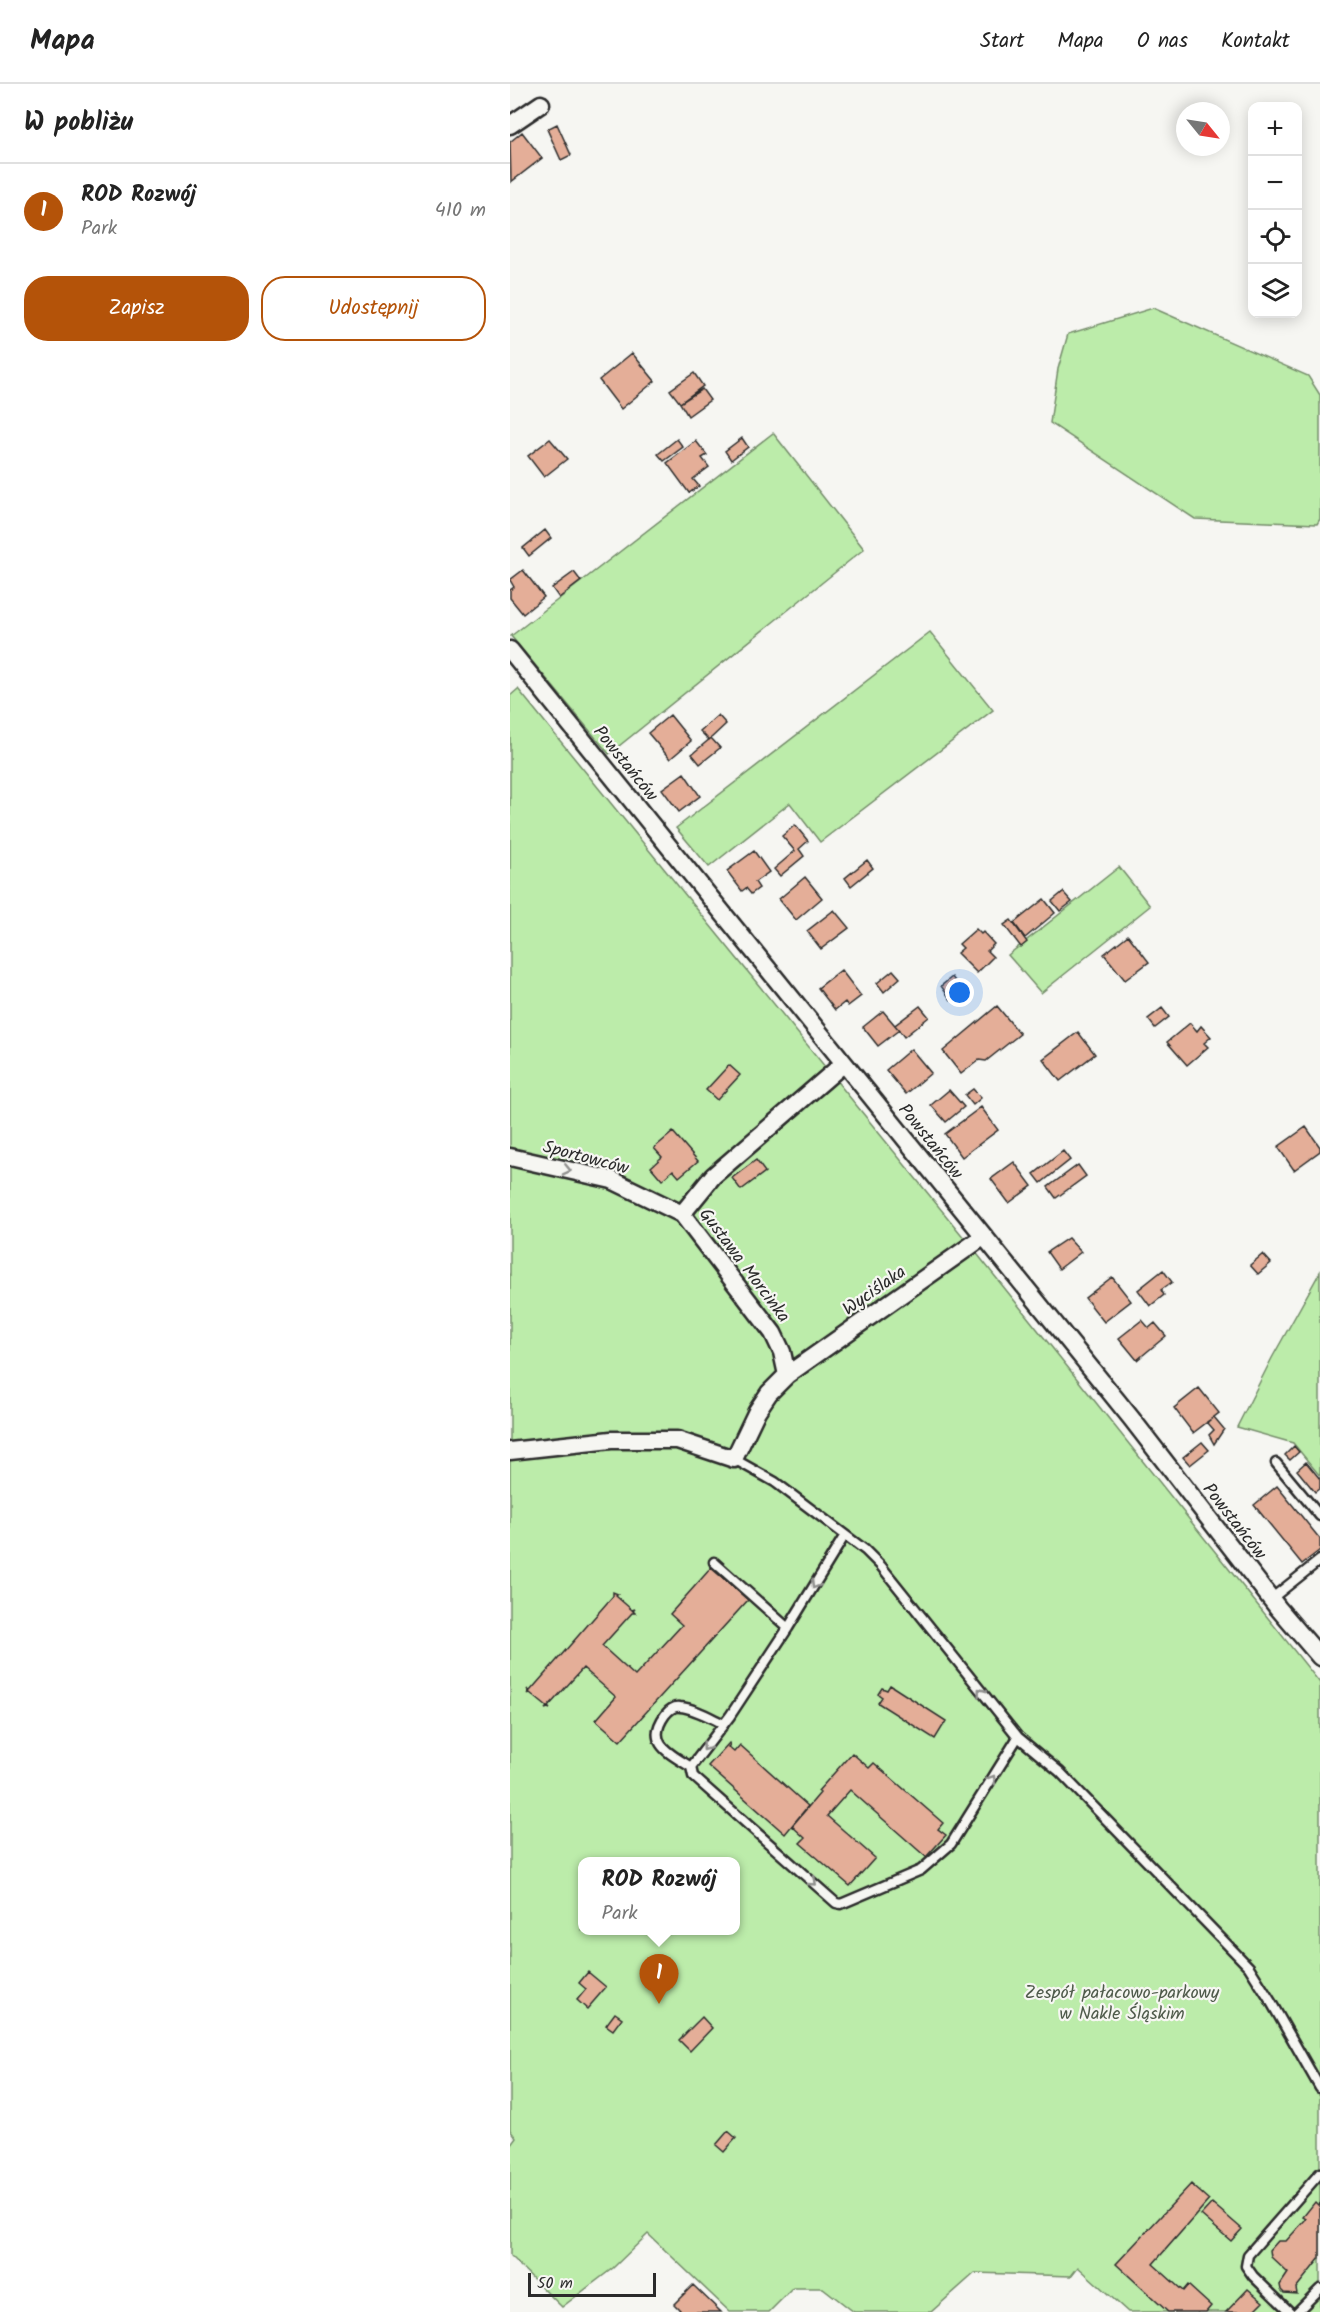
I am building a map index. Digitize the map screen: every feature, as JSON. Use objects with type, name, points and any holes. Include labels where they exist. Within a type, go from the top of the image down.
[{"type":"street","points":[[510,125],[541,104]]},
{"type":"street","name":"Powstańców","points":[[510,650],[983,1238],[1131,1418],[1271,1599],[1320,1657]]},
{"type":"street","name":"Gustawa Morcinka","points":[[787,1375],[782,1352],[773,1333],[682,1214],[714,1176],[843,1064]]},
{"type":"street","name":"Sportowców","points":[[510,1157],[612,1180],[682,1214]]},
{"type":"street","name":"Wyciślaka","points":[[787,1375],[983,1238]]},
{"type":"street","points":[[510,1452],[611,1440],[677,1440],[734,1459],[757,1411],[769,1393],[787,1375]]},
{"type":"lane","points":[[734,1459],[775,1482],[865,1550],[881,1566],[1018,1737],[1060,1772],[1248,1967],[1271,2002],[1320,2088]]},
{"type":"lane","points":[[1276,1463],[1320,1516]]},
{"type":"lane","points":[[691,1767],[724,1724],[788,1628],[845,1535]]},
{"type":"lane","points":[[1271,1599],[1320,1560]]},
{"type":"lane","points":[[714,1562],[788,1628]]},
{"type":"lane","points":[[724,1724],[678,1706],[669,1709],[665,1715],[657,1731],[657,1738],[661,1746],[691,1767],[693,1776],[705,1788],[836,1903],[841,1904],[921,1870],[942,1854],[951,1844],[1018,1737]]},
{"type":"lane","points":[[1290,2312],[1253,2276],[1246,2266],[1248,2255],[1320,2173]]},
{"type":"lane","points":[[1297,2312],[1320,2289]]},
{"type":"green space","points":[[1153,308],[1308,376],[1320,395],[1320,519],[1317,524],[1195,519],[1050,423],[1058,369],[1068,334]]},
{"type":"green space","points":[[773,433],[864,549],[609,754],[511,636]]},
{"type":"green space","points":[[930,632],[993,710],[820,842],[790,803],[709,867],[676,828]]},
{"type":"green space","name":"Zespół pałacowo-parkowy w Nakle Śląskim","points":[[518,689],[978,1255],[1320,1683],[1320,2312],[1128,2312],[1078,2267],[1071,2276],[975,2273],[931,2312],[854,2312],[823,2288],[793,2288],[769,2312],[730,2312],[648,2234],[613,2268],[562,2307],[510,2256],[510,2146],[516,2138],[510,2130],[510,696]]},
{"type":"green space","points":[[1119,867],[1150,906],[1041,993],[1008,955]]},
{"type":"green space","points":[[1320,1272],[1320,1476],[1293,1443],[1237,1427]]},
{"type":"building","points":[[557,124],[571,155],[561,160],[547,129]]},
{"type":"building","points":[[522,132],[542,158],[511,182],[510,142]]},
{"type":"building","points":[[632,353],[655,381],[621,409],[599,380]]},
{"type":"building","points":[[694,373],[703,386],[680,403],[670,390]]},
{"type":"building","points":[[702,389],[710,400],[688,416],[680,403]]},
{"type":"building","points":[[742,438],[748,447],[731,460],[725,451]]},
{"type":"building","points":[[550,439],[567,459],[544,477],[528,456]]},
{"type":"building","points":[[677,439],[683,447],[664,461],[658,454]]},
{"type":"building","points":[[696,441],[707,455],[702,458],[709,467],[693,479],[699,486],[689,493],[667,463]]},
{"type":"building","points":[[545,530],[551,538],[529,556],[523,548]]},
{"type":"building","points":[[523,570],[544,597],[523,614],[510,598],[510,590],[514,587],[510,580]]},
{"type":"building","points":[[574,572],[581,581],[559,598],[552,588]]},
{"type":"building","points":[[670,715],[691,741],[670,759],[648,733]]},
{"type":"building","points":[[718,715],[726,724],[709,740],[700,731]]},
{"type":"building","points":[[711,738],[720,748],[700,764],[692,754]]},
{"type":"building","points":[[684,773],[700,796],[679,812],[662,789]]},
{"type":"building","points":[[795,825],[808,841],[799,849],[804,856],[780,876],[774,869],[795,851],[782,836]]},
{"type":"building","points":[[754,851],[769,872],[755,882],[759,888],[751,894],[746,888],[742,891],[727,871]]},
{"type":"building","points":[[867,860],[873,868],[851,886],[845,878]]},
{"type":"building","points":[[805,877],[822,898],[796,920],[779,899]]},
{"type":"building","points":[[1063,892],[1072,902],[1060,911],[1052,901]]},
{"type":"building","points":[[1044,899],[1055,913],[1025,938],[1014,923]]},
{"type":"building","points":[[834,910],[849,928],[821,949],[807,931]]},
{"type":"building","points":[[1011,920],[1027,942],[1021,947],[1004,925]]},
{"type":"building","points":[[976,929],[981,934],[983,932],[994,944],[987,951],[993,957],[977,973],[957,953],[963,948],[959,944]]},
{"type":"building","points":[[1128,935],[1149,962],[1125,980],[1104,954]]},
{"type":"building","points":[[841,970],[861,996],[848,1006],[845,1002],[835,1010],[818,988]]},
{"type":"building","points":[[893,970],[900,978],[884,992],[877,983]]},
{"type":"building","points":[[952,977],[962,991],[951,1000],[941,986]]},
{"type":"building","points":[[920,1006],[929,1017],[904,1037],[895,1025]]},
{"type":"building","points":[[997,1006],[1020,1034],[986,1061],[979,1060],[961,1074],[943,1051]]},
{"type":"building","points":[[1162,1008],[1169,1017],[1155,1028],[1148,1019]]},
{"type":"building","points":[[883,1011],[899,1030],[878,1046],[863,1027]]},
{"type":"building","points":[[1190,1023],[1197,1031],[1201,1026],[1211,1037],[1204,1043],[1208,1047],[1187,1065],[1167,1042]]},
{"type":"building","points":[[1078,1032],[1095,1054],[1060,1081],[1043,1059]]},
{"type":"building","points":[[911,1049],[931,1073],[906,1094],[886,1070]]},
{"type":"building","points":[[729,1065],[740,1075],[717,1100],[706,1090]]},
{"type":"building","points":[[973,1089],[981,1098],[973,1105],[965,1095]]},
{"type":"building","points":[[949,1090],[964,1107],[946,1122],[931,1105]]},
{"type":"building","points":[[981,1107],[998,1130],[962,1157],[945,1134]]},
{"type":"building","points":[[1306,1127],[1320,1147],[1320,1151],[1294,1170],[1278,1147]]},
{"type":"building","points":[[673,1132],[698,1161],[679,1177],[673,1170],[662,1180],[651,1167],[662,1157],[654,1148]]},
{"type":"building","points":[[1063,1151],[1070,1160],[1041,1183],[1034,1174]]},
{"type":"building","points":[[756,1160],[765,1172],[741,1190],[732,1178]]},
{"type":"building","points":[[1014,1162],[1032,1186],[1009,1203],[991,1179]]},
{"type":"building","points":[[1078,1165],[1086,1176],[1056,1198],[1048,1187]]},
{"type":"building","points":[[1068,1238],[1081,1252],[1059,1269],[1047,1252]]},
{"type":"building","points":[[1263,1254],[1271,1263],[1258,1274],[1250,1265]]},
{"type":"building","points":[[1163,1270],[1172,1282],[1161,1290],[1164,1295],[1150,1306],[1138,1290]]},
{"type":"building","points":[[1112,1277],[1131,1301],[1104,1322],[1085,1298]]},
{"type":"building","points":[[1142,1320],[1149,1328],[1155,1323],[1166,1336],[1137,1360],[1119,1338]]},
{"type":"building","points":[[1199,1388],[1219,1413],[1193,1433],[1174,1408]]},
{"type":"building","points":[[1214,1417],[1224,1429],[1214,1444],[1209,1435],[1214,1430],[1207,1422]]},
{"type":"building","points":[[1202,1442],[1209,1450],[1190,1465],[1183,1457]]},
{"type":"building","points":[[1294,1446],[1299,1452],[1290,1460],[1285,1455]]},
{"type":"building","points":[[1306,1462],[1320,1479],[1320,1488],[1315,1492],[1297,1470]]},
{"type":"building","points":[[1277,1486],[1320,1539],[1320,1550],[1302,1564],[1254,1505]]},
{"type":"building","points":[[711,1568],[748,1600],[620,1741],[596,1720],[616,1697],[583,1668],[548,1707],[550,1709],[545,1709],[547,1707],[530,1693],[527,1694],[529,1692],[527,1689],[530,1691],[613,1596],[613,1592],[618,1594],[616,1596],[632,1610],[635,1609],[633,1611],[635,1613],[632,1613],[602,1646],[635,1676],[682,1625],[670,1614]]},
{"type":"building","points":[[890,1685],[946,1721],[935,1739],[878,1703],[882,1697],[878,1694],[882,1688],[887,1690]]},
{"type":"building","points":[[729,1743],[728,1747],[734,1752],[740,1745],[808,1806],[785,1834],[708,1766]]},
{"type":"building","points":[[852,1753],[869,1768],[874,1763],[943,1823],[938,1829],[946,1835],[926,1857],[850,1790],[827,1816],[875,1858],[850,1886],[800,1843],[805,1838],[792,1826],[820,1793],[818,1791]]},
{"type":"building","points":[[588,1972],[606,1987],[587,2009],[577,2000],[586,1989],[579,1983]]},
{"type":"building","points":[[615,2013],[622,2018],[613,2030],[606,2025]]},
{"type":"building","points":[[702,2017],[712,2028],[690,2051],[679,2040]]},
{"type":"building","points":[[728,2131],[736,2138],[724,2152],[716,2145]]},
{"type":"building","points":[[1191,2184],[1209,2200],[1153,2264],[1183,2291],[1188,2285],[1211,2306],[1206,2312],[1168,2312],[1116,2264]]},
{"type":"building","points":[[1315,2202],[1318,2205],[1320,2203],[1320,2258],[1296,2288],[1297,2294],[1284,2293],[1280,2285],[1288,2273],[1271,2257],[1270,2250],[1278,2241],[1286,2241],[1306,2219],[1303,2217]]},
{"type":"building","points":[[1212,2203],[1242,2229],[1231,2241],[1201,2215]]},
{"type":"building","points":[[693,2285],[721,2312],[682,2312],[674,2304]]},
{"type":"building","points":[[1248,2289],[1263,2302],[1253,2312],[1226,2312]]},
{"type":"place","name":"ROD Rozwój","points":[[659,2004]]}]
